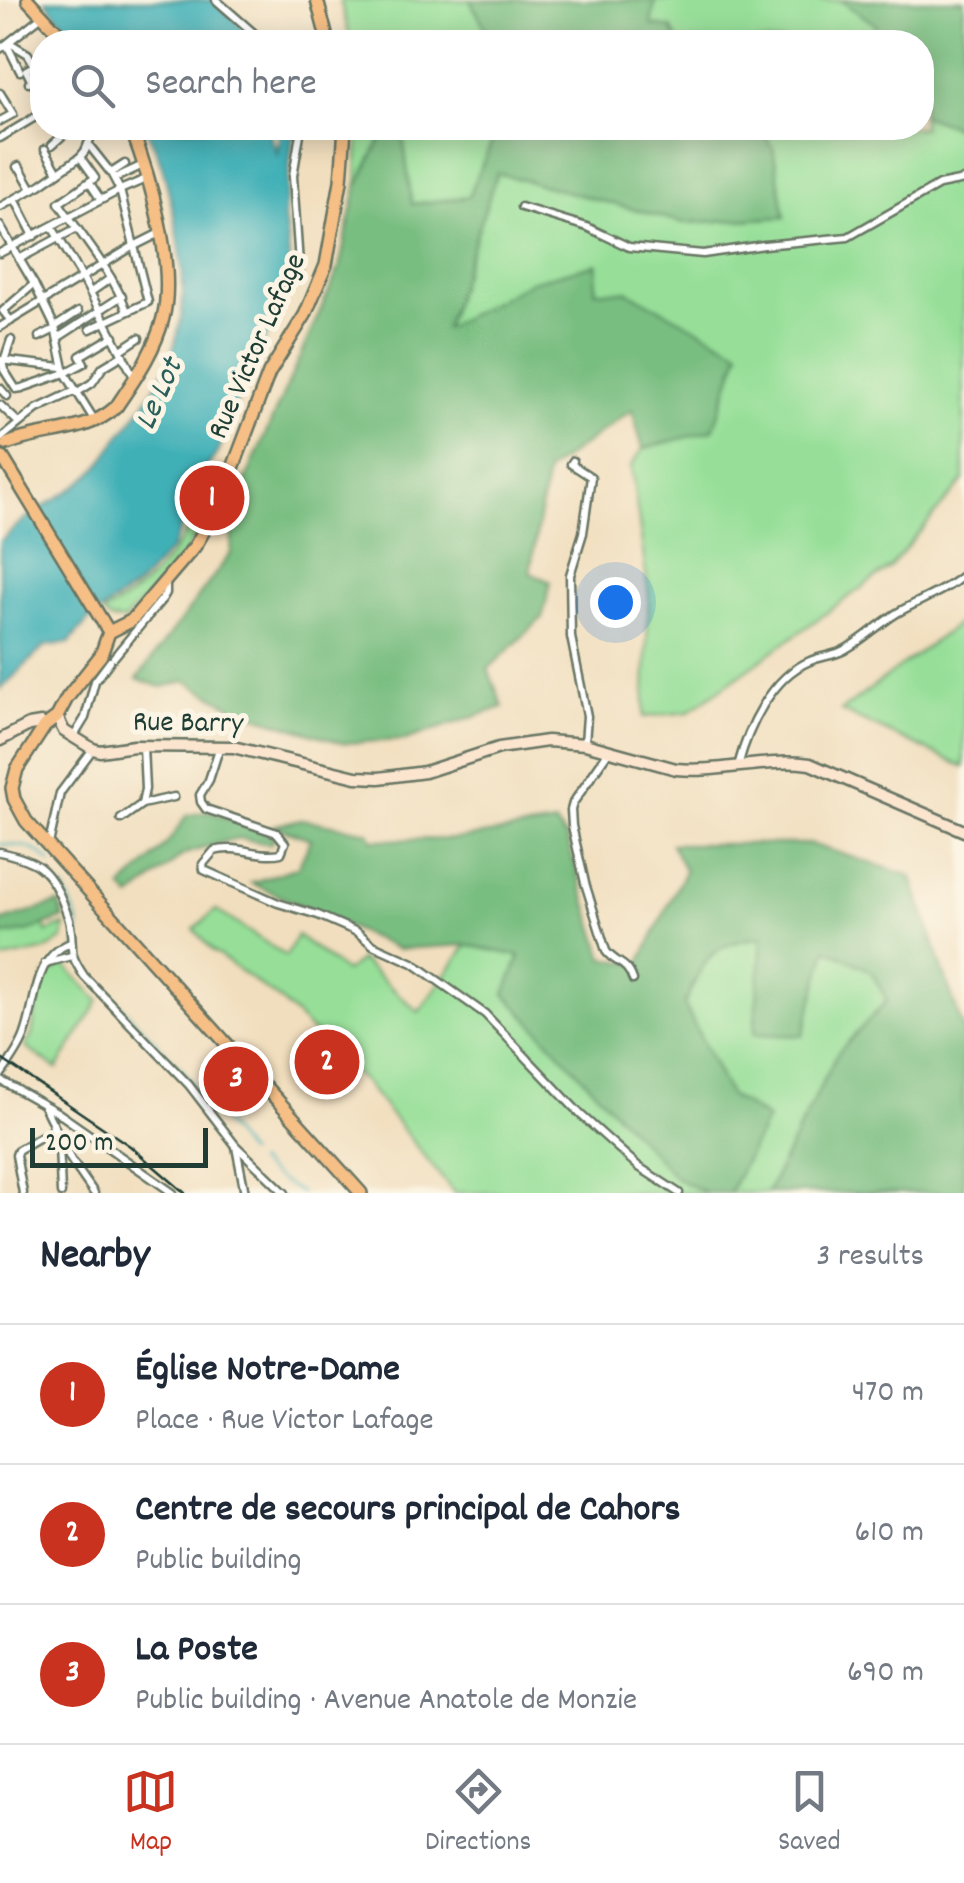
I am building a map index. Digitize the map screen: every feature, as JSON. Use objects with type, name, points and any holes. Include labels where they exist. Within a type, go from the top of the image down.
[{"type":"main road","points":[[28,0],[56,30]]},
{"type":"main road","points":[[317,0],[325,30]]},
{"type":"main road","points":[[135,140],[160,232],[166,286],[154,344],[108,415],[2,450],[109,632],[102,655],[67,698],[57,717],[45,726],[6,787],[26,821],[361,1193]]},
{"type":"main road","name":"Rue Victor Lafage","points":[[109,632],[131,621],[195,546],[210,522],[270,374],[319,286],[332,241],[344,140]]},
{"type":"street","points":[[216,0],[250,30]]},
{"type":"street","points":[[4,46],[43,16]]},
{"type":"street","points":[[4,46],[19,68]]},
{"type":"street","points":[[4,46],[30,57]]},
{"type":"street","points":[[0,94],[13,114],[1,131]]},
{"type":"street","points":[[1,131],[30,118]]},
{"type":"street","points":[[57,140],[49,147],[58,172]]},
{"type":"street","points":[[0,207],[80,157],[90,140]]},
{"type":"street","points":[[300,140],[293,176],[300,280]]},
{"type":"street","points":[[88,144],[120,190],[148,302],[94,332]]},
{"type":"street","points":[[98,154],[108,146]]},
{"type":"street","points":[[80,157],[95,178],[59,203],[111,278],[127,311]]},
{"type":"street","points":[[113,176],[125,164]]},
{"type":"street","points":[[102,183],[144,164]]},
{"type":"street","points":[[16,167],[19,166],[32,189]]},
{"type":"street","points":[[0,253],[148,178]]},
{"type":"street","points":[[521,207],[586,227],[629,246],[708,253],[848,237],[939,185],[964,180]]},
{"type":"street","points":[[89,182],[101,200]]},
{"type":"street","points":[[15,199],[34,236]]},
{"type":"street","points":[[0,226],[56,331],[63,370],[96,422]]},
{"type":"street","points":[[52,226],[135,378]]},
{"type":"street","points":[[19,260],[77,228]]},
{"type":"street","points":[[0,328],[160,232]]},
{"type":"street","points":[[90,292],[111,278]]},
{"type":"street","points":[[11,321],[2,310],[34,284]]},
{"type":"street","points":[[39,337],[100,311],[122,296]]},
{"type":"street","points":[[56,331],[78,312]]},
{"type":"street","points":[[11,340],[1,362],[16,389],[84,363],[80,356],[114,336]]},
{"type":"street","points":[[2,450],[18,422],[92,383],[103,367],[139,338]]},
{"type":"street","points":[[1,362],[63,370]]},
{"type":"street","points":[[0,388],[8,396]]},
{"type":"street","points":[[0,405],[18,422]]},
{"type":"street","points":[[573,461],[571,464],[591,477],[583,533],[570,575],[571,637],[587,716],[585,744]]},
{"type":"street","points":[[738,768],[762,708],[784,678],[810,661],[845,650],[896,614],[964,576]]},
{"type":"street","points":[[49,846],[60,793],[79,768],[95,680],[163,598],[165,581]]},
{"type":"street","points":[[57,717],[64,731],[83,743]]},
{"type":"street","points":[[0,740],[29,725],[45,726]]},
{"type":"street","name":"Rue Barry","points":[[83,743],[108,750],[220,746],[356,777],[379,778],[425,772],[500,748],[547,741],[585,744],[676,769],[712,770],[788,761],[810,764],[964,830]]},
{"type":"street","points":[[142,804],[143,746]]},
{"type":"street","points":[[220,746],[200,795],[202,805],[277,833],[285,843],[281,854],[270,856],[236,848],[214,851],[203,864],[204,870],[358,932],[373,945],[413,964],[485,1014],[581,1115],[639,1167],[679,1193]]},
{"type":"street","points":[[609,750],[574,803],[572,826],[584,884],[606,951],[630,970],[633,980]]},
{"type":"street","points":[[122,819],[142,804],[174,797]]},
{"type":"street","points":[[0,852],[44,870],[56,885],[70,923],[71,956],[84,976],[190,1085],[236,1146],[284,1193]]},
{"type":"street","points":[[70,943],[52,953],[44,964],[27,1030],[0,1078],[111,1148],[173,1193]]},
{"type":"street","points":[[44,964],[71,956]]},
{"type":"street","points":[[44,1105],[59,1138],[94,1193]]},
{"type":"street","points":[[23,1193],[16,1154],[22,1146],[52,1130],[53,1122]]},
{"type":"street","points":[[59,1138],[62,1193]]},
{"type":"street","points":[[236,1146],[244,1193]]},
{"type":"green space","points":[[340,0],[470,0],[486,30],[348,30]]},
{"type":"green space","points":[[470,0],[655,0],[651,25],[672,30],[486,30]]},
{"type":"green space","points":[[655,0],[840,0],[875,24],[877,30],[672,30],[651,25]]},
{"type":"green space","points":[[840,0],[964,0],[964,130],[934,119],[934,30],[877,30],[875,24]]},
{"type":"green space","points":[[934,119],[964,130],[964,480],[889,568],[688,712],[644,717],[649,595],[631,466],[643,449],[713,429],[595,291],[596,264],[444,329],[497,173],[685,223],[784,217],[773,148],[767,140],[934,140]]},
{"type":"green space","points":[[359,140],[380,140],[357,187]]},
{"type":"green space","points":[[380,140],[404,140],[412,204],[468,197],[493,140],[767,140],[773,148],[785,217],[685,223],[497,173],[445,328],[532,281],[597,264],[595,291],[627,291],[740,351],[713,430],[643,449],[632,410],[547,471],[530,573],[551,582],[542,618],[488,669],[503,707],[405,740],[342,743],[238,710],[186,681],[162,687],[137,679],[231,553],[233,515],[339,268],[357,187]]},
{"type":"green space","points":[[403,140],[493,140],[468,197],[411,204]]},
{"type":"green space","points":[[198,509],[202,514],[199,527],[182,556],[124,621],[110,620],[103,613],[159,569],[181,541]]},
{"type":"green space","points":[[964,619],[964,767],[841,711]]},
{"type":"green space","points":[[209,811],[275,837],[270,844],[237,838],[184,854],[131,898],[122,888],[165,845],[186,816]]},
{"type":"green space","points":[[301,819],[369,832],[373,840],[456,839],[555,824],[567,839],[604,958],[639,965],[685,871],[671,844],[811,844],[911,876],[964,1032],[964,1193],[767,1193],[837,1054],[887,1001],[871,971],[827,949],[803,1036],[754,1034],[762,937],[719,949],[704,964],[684,1004],[729,1095],[767,1119],[729,1193],[707,1193],[677,1179],[505,994],[520,956],[467,945],[397,949],[251,883],[298,867],[311,839],[273,826]]},
{"type":"green space","points":[[59,903],[64,918],[30,931],[0,936],[0,922]]},
{"type":"green space","points":[[216,910],[286,956],[297,935],[345,972],[360,960],[419,1012],[467,945],[520,956],[677,1178],[707,1193],[454,1193],[365,1083],[280,1000],[213,951],[194,929]]},
{"type":"green space","points":[[45,925],[47,932],[65,925],[63,940],[42,951],[0,960],[0,936]]},
{"type":"green space","points":[[763,937],[828,948],[871,971],[887,1000],[837,1054],[767,1193],[729,1193],[767,1119],[729,1095],[684,1004],[711,956],[731,944]]},
{"type":"green space","points":[[65,965],[99,1001],[57,1069],[25,1047],[32,1034],[46,974]]},
{"type":"water","points":[[45,0],[213,0],[247,30],[69,30]]},
{"type":"water","name":"Le Lot","points":[[151,140],[272,140],[278,156],[279,140],[293,140],[284,216],[291,270],[284,299],[172,548],[138,585],[89,620],[69,643],[45,646],[0,690],[0,541],[101,463],[157,382],[178,333],[183,280],[180,249]]},
{"type":"waterway","points":[[0,844],[33,850],[51,863]]},
{"type":"waterway","points":[[63,887],[79,924],[79,957],[181,1068],[248,1154]]},
{"type":"waterway","points":[[257,1162],[301,1193]]},
{"type":"railway","points":[[0,1058],[130,1146],[185,1193]]},
{"type":"place","name":"Église Notre-Dame","points":[[212,498]]},
{"type":"place","name":"Centre de secours principal de Cahors","points":[[327,1062]]},
{"type":"place","name":"La Poste","points":[[236,1079]]}]
